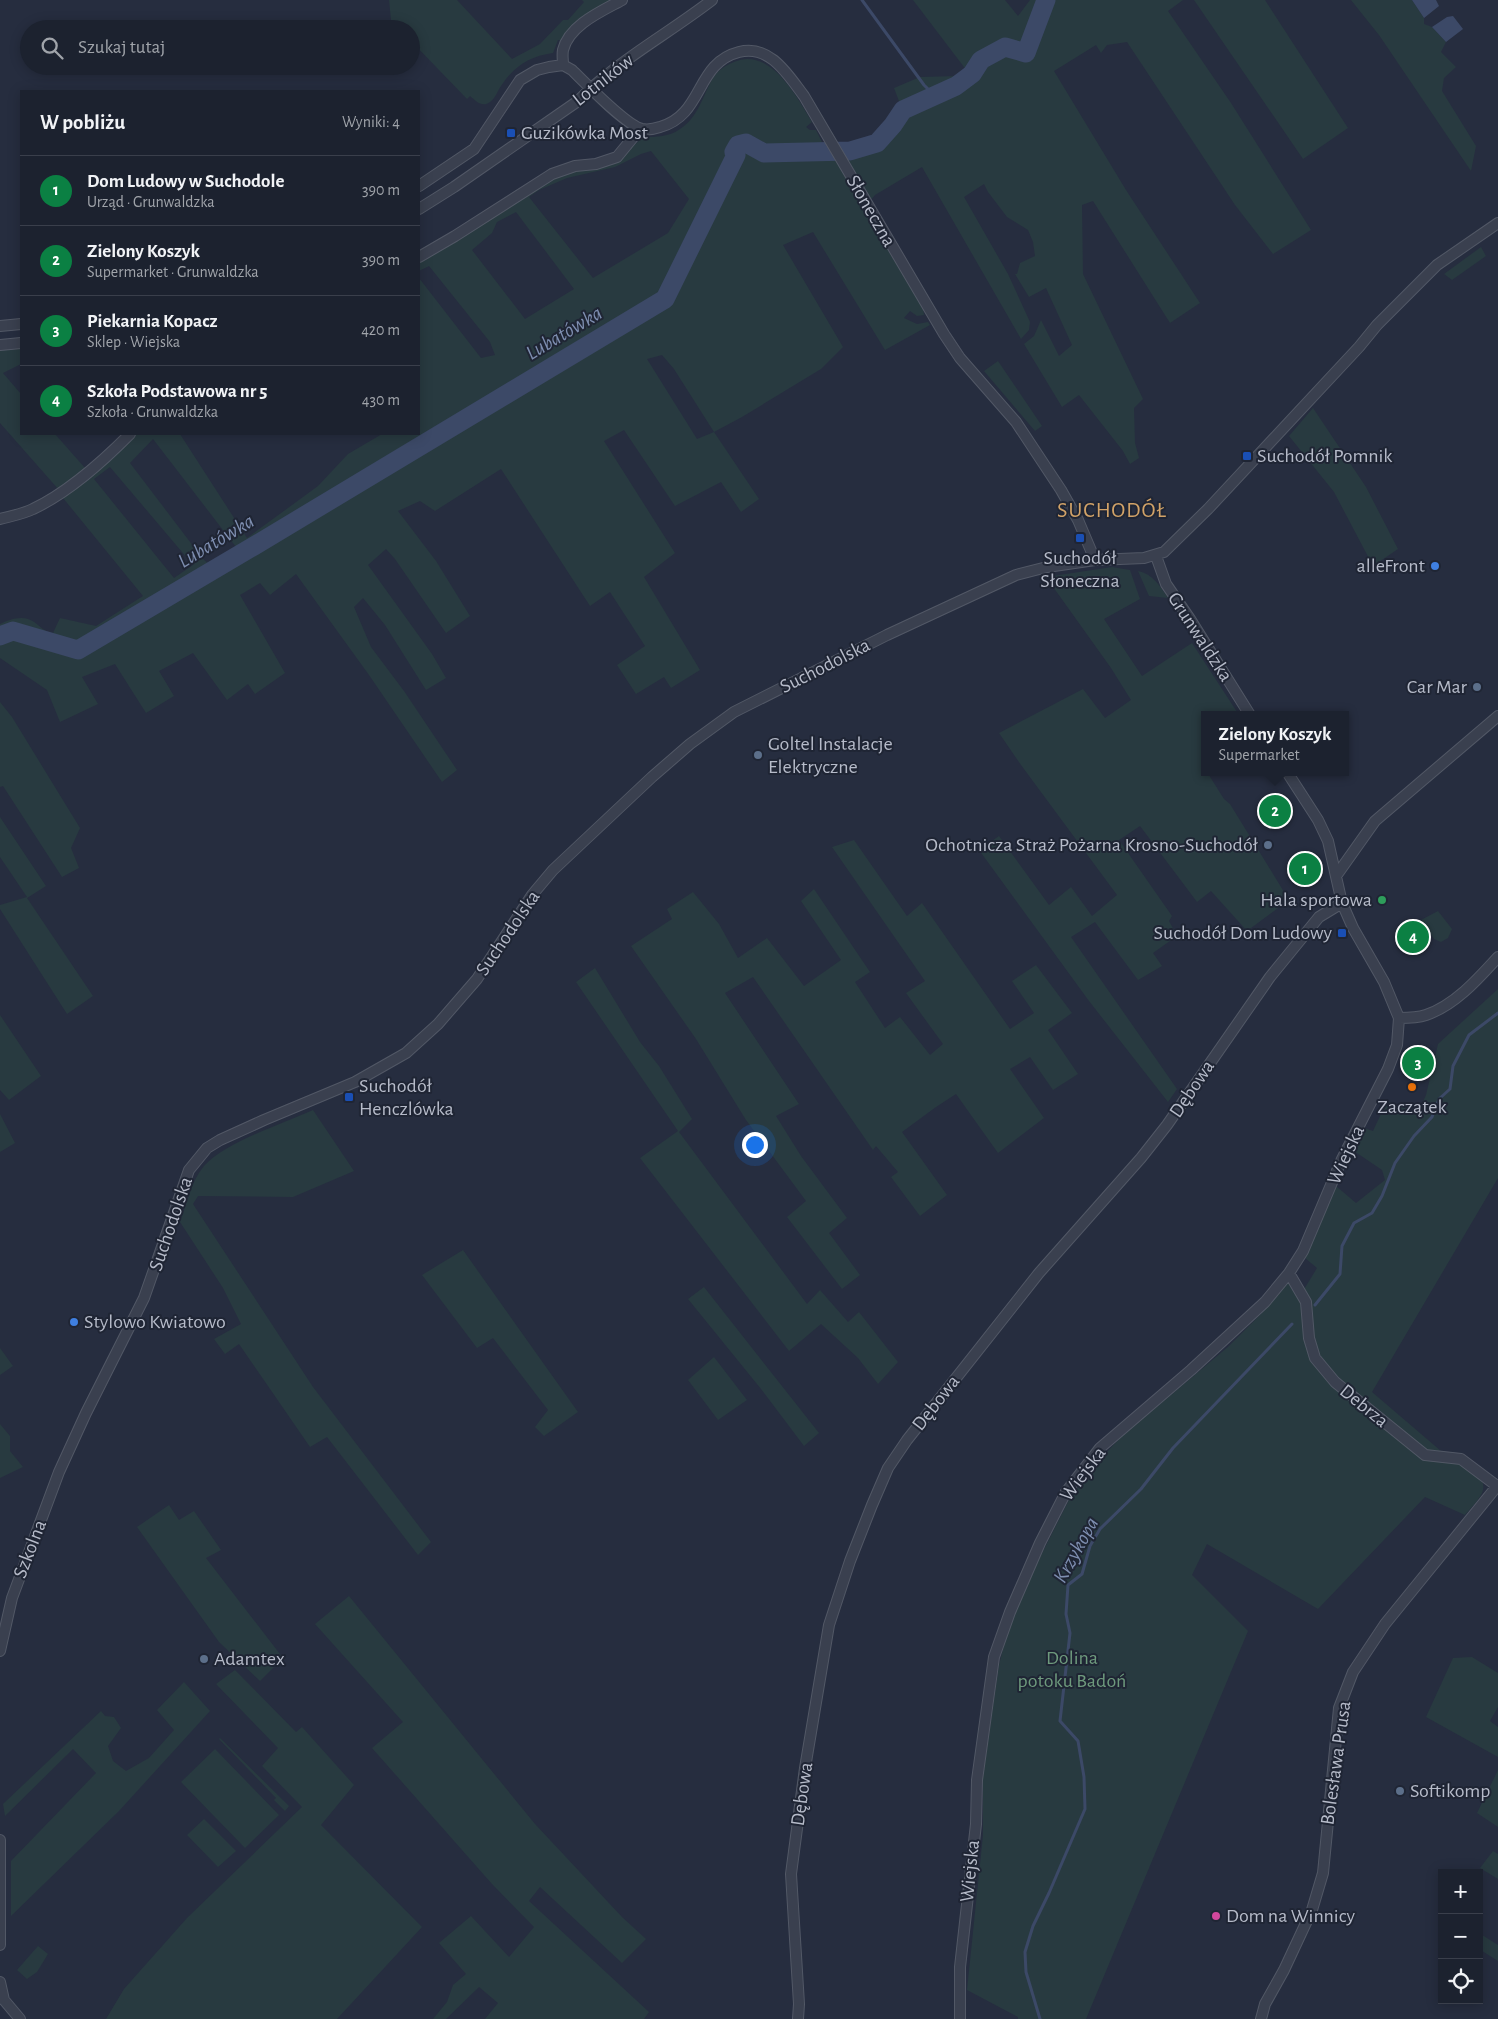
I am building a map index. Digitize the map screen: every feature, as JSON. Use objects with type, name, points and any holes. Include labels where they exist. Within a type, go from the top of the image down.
[{"type":"street","points":[[562,65],[563,51],[571,35],[582,24],[622,0]]},
{"type":"street","name":"Lotników","points":[[420,207],[454,187],[578,101],[590,88],[712,0]]},
{"type":"street","name":"Słoneczna","points":[[640,129],[652,130],[670,124],[688,109],[707,75],[726,55],[743,51],[754,51],[766,55],[784,70],[804,96],[903,266],[960,358],[1016,422],[1040,456],[1078,520],[1095,560]]},
{"type":"street","points":[[420,185],[474,149],[520,80],[537,70],[562,65],[572,70],[622,117],[640,129],[617,157],[596,164],[575,166],[552,174],[420,256]]},
{"type":"street","points":[[1156,556],[1164,552],[1208,509],[1359,348],[1377,325],[1437,265],[1498,223]]},
{"type":"street","points":[[0,326],[20,324]]},
{"type":"street","points":[[0,345],[20,343]]},
{"type":"street","points":[[0,519],[31,510],[54,497],[106,458],[129,435]]},
{"type":"street","name":"Suchodolska","points":[[46,1505],[86,1413],[144,1298],[189,1170],[207,1148],[255,1124],[355,1082],[406,1053],[438,1024],[477,979],[532,895],[553,870],[687,746],[734,712],[879,639],[1005,580],[1047,567],[1095,560],[1156,556]]},
{"type":"street","name":"Grunwaldzka","points":[[1156,556],[1166,584],[1248,711]]},
{"type":"street","points":[[1336,876],[1375,821],[1498,716]]},
{"type":"street","points":[[1290,776],[1318,820],[1328,841],[1342,903],[1353,928],[1384,982],[1399,1018],[1425,1016],[1442,1008],[1463,992],[1498,956]]},
{"type":"street","name":"Dębowa","points":[[798,2019],[799,2004],[791,1874],[805,1768],[829,1625],[850,1561],[888,1468],[907,1440],[1039,1273],[1141,1158],[1167,1125],[1270,977],[1318,916],[1342,903]]},
{"type":"street","name":"Wiejska","points":[[960,2019],[960,1967],[976,1824],[977,1780],[994,1657],[1010,1612],[1036,1552],[1066,1492],[1100,1448],[1191,1370],[1258,1308],[1290,1273],[1303,1251],[1342,1159],[1388,1069],[1397,1045],[1399,1018]]},
{"type":"street","name":"Debrza","points":[[1290,1273],[1306,1302],[1309,1338],[1315,1358],[1335,1382],[1425,1455],[1461,1459],[1498,1485]]},
{"type":"street","name":"Bolesława Prusa","points":[[1261,2019],[1265,2004],[1284,1970],[1312,1910],[1323,1873],[1339,1708],[1353,1672],[1385,1624],[1498,1485]]},
{"type":"street","name":"Szkolna","points":[[0,1651],[12,1598],[46,1505]]},
{"type":"street","points":[[0,1840],[0,1945]]},
{"type":"street","points":[[0,1982],[2,1999],[20,2019]]},
{"type":"green space","points":[[389,0],[457,0],[512,59],[540,44],[563,20],[568,20],[584,2],[582,0],[615,0],[563,41],[558,40],[553,53],[530,59],[523,63],[511,73],[492,101],[487,104],[479,103],[470,96],[467,99],[420,50],[420,20],[391,20]]},
{"type":"green space","points":[[913,0],[1005,0],[1018,16],[1030,0],[1183,0],[1168,11],[1231,103],[1311,230],[1273,254],[1235,205],[1127,42],[1107,45],[1101,53],[1096,45],[1054,71],[1126,190],[1200,303],[1170,323],[1093,201],[1082,205],[1083,274],[1143,399],[1134,408],[1135,443],[1139,458],[1130,464],[1123,451],[1079,395],[1062,407],[1024,344],[1034,336],[1041,320],[1059,356],[1072,345],[1046,288],[1029,297],[1015,274],[1017,274],[1020,263],[1035,256],[1033,242],[1028,230],[1007,217],[984,184],[964,197],[1008,274],[1030,322],[1029,330],[1021,339],[922,167],[875,195],[863,209],[923,308],[924,315],[917,316],[910,311],[904,318],[917,324],[928,322],[930,325],[885,350],[813,232],[783,245],[843,347],[821,369],[714,432],[759,499],[741,512],[721,482],[675,506],[624,430],[604,441],[675,553],[644,577],[700,670],[671,688],[664,677],[636,694],[617,665],[645,646],[610,592],[590,606],[501,469],[435,511],[420,501],[398,511],[436,561],[470,616],[446,633],[395,559],[386,549],[368,565],[432,654],[446,678],[426,690],[385,625],[363,598],[354,607],[371,647],[404,691],[457,770],[442,782],[369,675],[296,574],[270,595],[260,583],[240,595],[285,673],[255,694],[248,684],[227,700],[193,653],[159,671],[174,696],[146,713],[115,664],[82,677],[98,704],[60,722],[47,690],[0,658],[0,624],[14,619],[25,618],[46,631],[53,633],[60,618],[96,626],[143,596],[63,498],[120,451],[135,435],[181,435],[247,538],[318,486],[348,454],[380,435],[420,435],[420,279],[481,358],[495,355],[490,342],[429,266],[420,270],[420,260],[460,239],[550,180],[630,149],[643,137],[658,137],[676,132],[696,113],[713,78],[725,66],[747,59],[759,61],[771,67],[790,88],[812,122],[806,127],[810,130],[816,130],[825,148],[836,150],[876,141],[902,109],[894,88],[920,77],[959,76],[967,71]],"holes":[[[651,151],[689,199],[668,233],[593,278],[529,197],[539,190],[567,178],[615,167]],[[516,212],[574,289],[525,319],[472,250],[492,233],[497,222]],[[662,355],[674,369],[714,432],[697,439],[647,359]],[[153,439],[236,547],[229,554],[210,565],[203,559],[130,463]],[[110,467],[193,565],[174,578],[94,479]]]},
{"type":"green space","points":[[1194,0],[1265,0],[1348,128],[1303,159]]},
{"type":"green space","points":[[1351,0],[1412,0],[1424,18],[1424,24],[1432,27],[1446,42],[1441,52],[1456,67],[1444,78],[1442,91],[1476,146],[1471,171],[1379,35]]},
{"type":"green space","points":[[1481,247],[1486,256],[1452,280],[1444,274]]},
{"type":"green space","points":[[20,349],[20,364],[3,373],[20,393],[20,435],[56,435],[85,468],[59,490],[0,423],[0,350]]},
{"type":"green space","points":[[998,361],[1042,426],[1035,431],[984,371]]},
{"type":"green space","points":[[1313,408],[1366,487],[1398,549],[1373,566],[1334,492],[1289,436]]},
{"type":"green space","points":[[1112,567],[1130,570],[1140,599],[1104,619],[1142,676],[1192,643],[1236,711],[1201,711],[1201,776],[1210,776],[1224,799],[1230,804],[1289,900],[1247,931],[1211,891],[1197,902],[1140,826],[1119,840],[1172,916],[1169,921],[1177,936],[1153,953],[1162,966],[1138,980],[1095,922],[1071,937],[1177,1089],[1168,1102],[1089,1001],[979,850],[999,836],[1049,905],[1071,887],[1092,916],[1117,895],[999,733],[1083,689],[1105,718],[1131,700],[1111,668],[1046,577]]},
{"type":"green space","points":[[1138,571],[1152,578],[1168,598],[1149,596]]},
{"type":"green space","points":[[0,702],[12,717],[80,828],[71,848],[79,868],[62,877],[3,786],[0,787]]},
{"type":"green space","points":[[0,817],[46,886],[27,898],[93,996],[67,1014],[0,909],[0,905],[27,897],[0,857]]},
{"type":"green space","points":[[854,840],[907,916],[922,903],[1010,1029],[1034,1013],[1012,981],[1036,965],[1072,1013],[1048,1030],[1078,1074],[1053,1090],[1030,1057],[1010,1069],[1044,1118],[998,1153],[956,1094],[902,1132],[947,1195],[920,1216],[891,1177],[898,1172],[876,1146],[873,1150],[753,977],[725,993],[799,1104],[776,1116],[801,1156],[847,1218],[829,1233],[860,1275],[842,1289],[787,1217],[806,1201],[746,1120],[696,1039],[631,946],[672,919],[667,909],[693,892],[719,924],[738,958],[767,938],[804,986],[841,960],[801,901],[814,889],[870,972],[855,982],[885,1028],[900,1017],[930,1055],[943,1044],[906,993],[925,981],[832,847]]},
{"type":"green space","points":[[1438,911],[1452,929],[1448,938],[1441,942],[1434,939],[1421,920]]},
{"type":"green space","points":[[595,968],[640,1042],[659,1066],[692,1119],[679,1132],[807,1304],[820,1290],[848,1322],[859,1312],[898,1362],[878,1384],[858,1358],[821,1324],[789,1351],[640,1158],[678,1131],[576,982]]},
{"type":"green space","name":"Dolina potoku Badoń","points":[[1498,989],[1498,1178],[1372,1392],[1455,1463],[1466,1466],[1476,1472],[1483,1482],[1482,1493],[1465,1515],[1425,1497],[1318,1609],[1207,1544],[1192,1575],[1248,1631],[1086,2019],[1018,2019],[1018,2017],[967,1990],[983,1835],[983,1776],[999,1665],[1007,1633],[1027,1583],[1070,1498],[1091,1469],[1120,1438],[1229,1346],[1260,1315],[1289,1281],[1300,1296],[1317,1268],[1305,1258],[1336,1186],[1356,1203],[1385,1180],[1382,1170],[1354,1151],[1364,1128],[1373,1131],[1387,1101],[1413,1111],[1419,1110],[1426,1095],[1438,1044]]},
{"type":"green space","points":[[0,1015],[41,1076],[9,1100],[0,1090]]},
{"type":"green space","points":[[313,1110],[354,1171],[293,1197],[198,1196],[193,1204],[313,1387],[431,1542],[418,1555],[327,1437],[310,1447],[239,1344],[225,1354],[214,1339],[241,1324],[223,1288],[180,1222],[196,1179],[204,1166],[214,1157],[240,1141]]},
{"type":"green space","points":[[0,1114],[15,1143],[0,1152]]},
{"type":"green space","points":[[463,1250],[578,1412],[544,1436],[535,1427],[548,1410],[493,1338],[477,1348],[422,1275]]},
{"type":"green space","points":[[704,1287],[819,1433],[804,1446],[761,1389],[688,1299]]},
{"type":"green space","points":[[0,1348],[13,1366],[0,1375]]},
{"type":"green space","points":[[714,1357],[747,1400],[718,1420],[688,1380]]},
{"type":"green space","points":[[0,1424],[10,1436],[10,1451],[23,1467],[0,1478]]},
{"type":"green space","points":[[169,1505],[179,1520],[194,1511],[221,1550],[206,1558],[283,1658],[260,1681],[219,1642],[137,1527]]},
{"type":"green space","points":[[349,1596],[535,1824],[622,1917],[646,1939],[622,1963],[540,1887],[529,1901],[649,2012],[644,2019],[485,2019],[498,2003],[479,1987],[446,2019],[433,2019],[447,2002],[453,1985],[466,1974],[439,1943],[471,1916],[509,1957],[534,1927],[492,1884],[372,1748],[403,1722],[315,1624]]},
{"type":"green space","points":[[1472,1657],[1498,1673],[1498,1707],[1490,1721],[1498,1727],[1498,1757],[1426,1717],[1453,1658]]},
{"type":"green space","points":[[235,1670],[296,1732],[302,1727],[354,1785],[321,1825],[422,1927],[337,2019],[106,2019],[124,1989],[187,1918],[302,1807],[262,1766],[278,1748],[216,1684]]},
{"type":"green space","points":[[184,1682],[210,1711],[119,1811],[11,1916],[11,1861],[96,1773],[73,1749],[5,1816],[3,1804],[101,1711],[105,1716],[114,1717],[121,1728],[108,1746],[113,1761],[126,1771],[149,1758],[174,1730],[157,1710]]},
{"type":"green space","points":[[220,1738],[289,1806],[285,1811],[274,1800],[276,1798]]},
{"type":"green space","points":[[215,1749],[279,1815],[245,1848],[181,1782]]},
{"type":"green space","points":[[1498,1770],[1498,1827],[1477,1813]]},
{"type":"green space","points":[[204,1819],[236,1851],[218,1867],[187,1835]]},
{"type":"green space","points":[[1493,1851],[1498,1854],[1498,1879],[1480,1868]]},
{"type":"green space","points":[[1483,1936],[1498,1945],[1498,1961],[1483,1952]]},
{"type":"green space","points":[[38,1946],[48,1954],[37,1972],[27,1979],[17,1970]]},
{"type":"water","points":[[1412,0],[1436,0],[1439,6],[1424,18]]},
{"type":"water","points":[[1453,16],[1463,29],[1446,42],[1432,27],[1447,17]]},
{"type":"waterway","points":[[862,0],[924,85],[935,96]]},
{"type":"waterway","name":"Lubatówka","points":[[0,636],[13,631],[78,650],[665,299],[736,155],[734,152],[738,145],[746,143],[764,153],[850,151],[877,143],[903,110],[956,86],[972,74],[981,60],[1005,47],[1026,53],[1046,0]]},
{"type":"waterway","name":"Krzykopa","points":[[1315,1305],[1340,1274],[1342,1246],[1354,1223],[1372,1213],[1382,1196],[1395,1163],[1414,1136],[1432,1117],[1439,1099],[1450,1089],[1453,1066],[1469,1035],[1498,1013]]},
{"type":"waterway","name":"Krzykopa","points":[[1040,2019],[1026,1972],[1025,1952],[1033,1926],[1085,1809],[1084,1777],[1078,1741],[1060,1721],[1070,1633],[1066,1614],[1068,1585],[1082,1574],[1090,1546],[1100,1529],[1141,1489],[1173,1448],[1292,1324]]},
{"type":"place","name":"Guzikówka Most","points":[[511,133]]},
{"type":"place","name":"Suchodół Pomnik","points":[[1247,456]]},
{"type":"place","name":"Suchodół Słoneczna","points":[[1080,538]]},
{"type":"place","name":"alleFront","points":[[1435,566]]},
{"type":"place","name":"Car Mar","points":[[1477,687]]},
{"type":"place","name":"Goltel Instalacje Elektryczne","points":[[758,755]]},
{"type":"place","name":"Zielony Koszyk","points":[[1275,811]]},
{"type":"place","name":"Ochotnicza Straż Pożarna Krosno-Suchodół","points":[[1268,845]]},
{"type":"place","name":"Dom Ludowy w Suchodole","points":[[1305,869]]},
{"type":"place","name":"Hala sportowa","points":[[1382,900]]},
{"type":"place","name":"Suchodół Dom Ludowy","points":[[1342,933]]},
{"type":"place","name":"Szkoła Podstawowa nr 5","points":[[1413,937]]},
{"type":"place","name":"Piekarnia Kopacz","points":[[1418,1063]]},
{"type":"place","name":"Zaczątek","points":[[1412,1087]]},
{"type":"place","name":"Suchodół Henczlówka","points":[[349,1097]]},
{"type":"place","name":"Stylowo Kwiatowo","points":[[74,1322]]},
{"type":"place","name":"Adamtex","points":[[204,1659]]},
{"type":"place","name":"Softikomp","points":[[1400,1791]]},
{"type":"place","name":"Dom na Winnicy","points":[[1216,1916]]},
{"type":"district","name":"SUCHODÓŁ","points":[[1112,510]]}]
